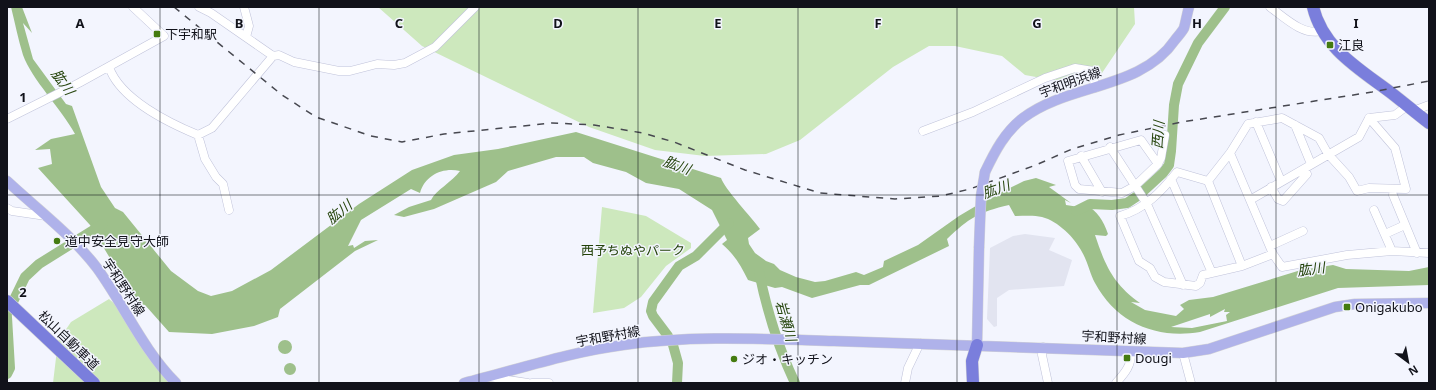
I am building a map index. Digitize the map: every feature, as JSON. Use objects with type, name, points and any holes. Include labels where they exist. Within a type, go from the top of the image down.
[{"type":"highway","points":[[1313,7],[1322,31],[1334,47],[1349,62],[1429,122]]},
{"type":"highway","name":"松山自動車道","points":[[7,301],[94,383]]},
{"type":"highway","points":[[973,383],[972,361],[977,345]]},
{"type":"highway","points":[[977,345],[979,383]]},
{"type":"main road","name":"宇和明浜線","points":[[977,345],[981,196],[985,172],[995,150],[1022,118],[1037,108],[1136,73],[1154,62],[1170,48],[1183,29],[1189,7]]},
{"type":"main road","name":"宇和野村線","points":[[7,181],[86,254],[97,268],[152,354],[176,383]]},
{"type":"main road","name":"宇和野村線","points":[[464,383],[576,354],[622,345],[662,340],[761,339],[1043,347],[1183,353],[1209,349],[1336,307],[1355,304],[1429,302]]},
{"type":"street","points":[[9,118],[79,83],[164,36],[133,7]]},
{"type":"street","points":[[199,7],[211,13],[273,56]]},
{"type":"street","points":[[244,7],[249,26],[246,37]]},
{"type":"street","points":[[198,135],[212,128],[273,56],[280,55],[294,62],[339,71],[350,71],[378,64],[394,65],[405,63],[435,46],[475,7]]},
{"type":"street","points":[[1270,7],[1296,26],[1309,32],[1322,31]]},
{"type":"street","points":[[109,67],[124,89],[151,112],[198,135],[205,159],[216,177],[223,184],[229,210]]},
{"type":"street","points":[[923,131],[973,112],[1045,78],[1075,68],[1093,71],[1095,88]]},
{"type":"street","points":[[1369,118],[1395,115],[1410,108],[1429,105]]},
{"type":"street","points":[[1208,181],[1230,153],[1248,124],[1282,118],[1319,138],[1328,154],[1349,177],[1357,191],[1369,188],[1406,189],[1395,148],[1369,118]]},
{"type":"street","points":[[1250,200],[1359,137],[1369,118]]},
{"type":"street","points":[[1256,122],[1281,182]]},
{"type":"street","points":[[1271,187],[1278,199],[1283,201],[1307,174],[1307,166],[1295,125]]},
{"type":"street","points":[[1165,135],[1161,158],[1141,194],[1134,212],[1120,216],[1139,261],[1150,268],[1155,277],[1164,282],[1196,286],[1200,283],[1202,275],[1242,266],[1273,254]]},
{"type":"street","points":[[1158,164],[1141,140],[1068,160],[1075,185],[1078,189],[1141,194],[1171,179],[1177,172],[1208,181]]},
{"type":"street","points":[[1110,148],[1141,194],[1183,285]]},
{"type":"street","points":[[1230,153],[1273,254],[1282,267],[1347,255],[1392,251],[1429,253]]},
{"type":"street","points":[[1081,156],[1102,192]]},
{"type":"street","points":[[1171,179],[1212,272]]},
{"type":"street","points":[[1208,181],[1242,266]]},
{"type":"street","points":[[1393,195],[1417,253]]},
{"type":"street","points":[[7,208],[12,211],[46,216]]},
{"type":"street","points":[[1374,210],[1392,251]]},
{"type":"street","points":[[1385,234],[1405,225]]},
{"type":"street","points":[[1270,246],[1303,231]]},
{"type":"street","points":[[905,383],[908,368],[920,343]]},
{"type":"street","points":[[1043,347],[1042,355],[1048,383]]},
{"type":"street","points":[[1116,383],[1126,372],[1132,360],[1131,351]]},
{"type":"street","points":[[1183,353],[1191,383]]},
{"type":"street","points":[[487,377],[528,383]]},
{"type":"street","points":[[532,383],[549,383]]},
{"type":"shaded area","points":[[1025,234],[1055,238],[1049,250],[1072,260],[1064,286],[1009,290],[997,298],[997,326],[994,327],[987,319],[990,248],[1013,236]]},
{"type":"green space","points":[[378,7],[1134,7],[1135,24],[1102,73],[1075,84],[1025,75],[1002,56],[955,46],[929,46],[893,67],[800,140],[766,154],[705,156],[655,150],[589,127],[422,46]]},
{"type":"green space","name":"西予ちぬやパーク","points":[[602,207],[646,216],[691,243],[691,248],[666,266],[641,297],[624,308],[593,313]]},
{"type":"green space","points":[[109,299],[133,320],[161,367],[168,383],[53,383],[58,341],[71,322]]},
{"type":"water","name":"肱川","points":[[11,7],[22,7],[32,33],[23,23],[33,59],[66,104],[72,106],[101,187],[115,208],[123,212],[171,271],[198,291],[211,296],[232,291],[271,270],[359,204],[412,170],[454,155],[498,149],[576,132],[721,178],[723,183],[760,229],[748,238],[749,244],[755,253],[766,261],[774,264],[780,270],[796,277],[815,282],[825,281],[856,272],[864,275],[883,267],[884,261],[918,245],[959,216],[991,197],[1024,181],[1036,178],[1056,185],[1049,187],[1071,203],[1065,200],[1066,205],[1079,207],[1085,204],[1097,213],[1108,234],[1106,236],[1095,235],[1102,256],[1111,273],[1123,289],[1140,303],[1131,302],[1145,310],[1176,316],[1184,309],[1180,305],[1189,300],[1213,297],[1301,270],[1333,265],[1346,269],[1409,271],[1429,267],[1429,285],[1338,288],[1200,332],[1184,334],[1169,333],[1140,326],[1115,309],[1104,297],[1095,283],[1079,247],[1060,226],[1042,217],[1015,216],[1009,205],[982,213],[968,221],[947,239],[949,246],[869,285],[860,285],[812,298],[782,287],[775,288],[748,280],[731,252],[722,244],[727,240],[712,210],[679,189],[646,183],[626,172],[593,163],[584,157],[556,157],[508,171],[496,182],[434,209],[404,217],[394,215],[409,207],[431,200],[433,196],[460,171],[441,171],[426,181],[420,193],[411,189],[361,220],[348,246],[353,245],[354,248],[365,241],[378,240],[355,251],[280,309],[278,317],[254,326],[212,334],[169,332],[145,305],[137,303],[90,225],[38,168],[52,164],[50,149],[35,150],[51,139],[75,134],[27,65],[21,49]],"holes":[[[1225,309],[1224,312],[1230,312],[1226,315],[1227,321],[1192,328],[1171,327],[1210,314],[1210,317]]]},
{"type":"water","points":[[285,340],[290,342],[292,347],[290,352],[285,354],[280,352],[278,347],[280,342]]},
{"type":"water","points":[[288,363],[292,363],[296,369],[292,375],[288,375],[284,371],[284,367]]},
{"type":"waterway","name":"西川","points":[[1076,211],[1090,204],[1112,205],[1127,203],[1139,195],[1163,173],[1169,165],[1174,105],[1178,84],[1198,43],[1225,7]]},
{"type":"waterway","points":[[668,336],[653,316],[651,311],[653,302],[679,266],[696,256],[729,223]]},
{"type":"waterway","points":[[7,314],[25,277],[39,264],[103,224]]},
{"type":"waterway","name":"岩瀬川","points":[[759,272],[774,329],[783,356],[795,383]]},
{"type":"waterway","points":[[7,317],[10,368],[7,374]]},
{"type":"waterway","points":[[673,345],[678,363],[677,383]]},
{"type":"railway","points":[[174,7],[282,95],[316,117],[371,136],[402,142],[444,134],[552,123],[594,125],[643,133],[674,142],[745,170],[820,193],[895,199],[941,196],[970,189],[1036,165],[1072,149],[1119,135],[1182,122],[1372,92],[1429,81]]},
{"type":"place","name":"下宇和駅","points":[[157,34]]},
{"type":"place","name":"江良","points":[[1330,45]]},
{"type":"place","name":"道中安全見守大師","points":[[57,241]]},
{"type":"place","name":"Onigakubo","points":[[1347,307]]},
{"type":"place","name":"Dougi","points":[[1127,358]]},
{"type":"place","name":"ジオ・キッチン","points":[[734,359]]}]
